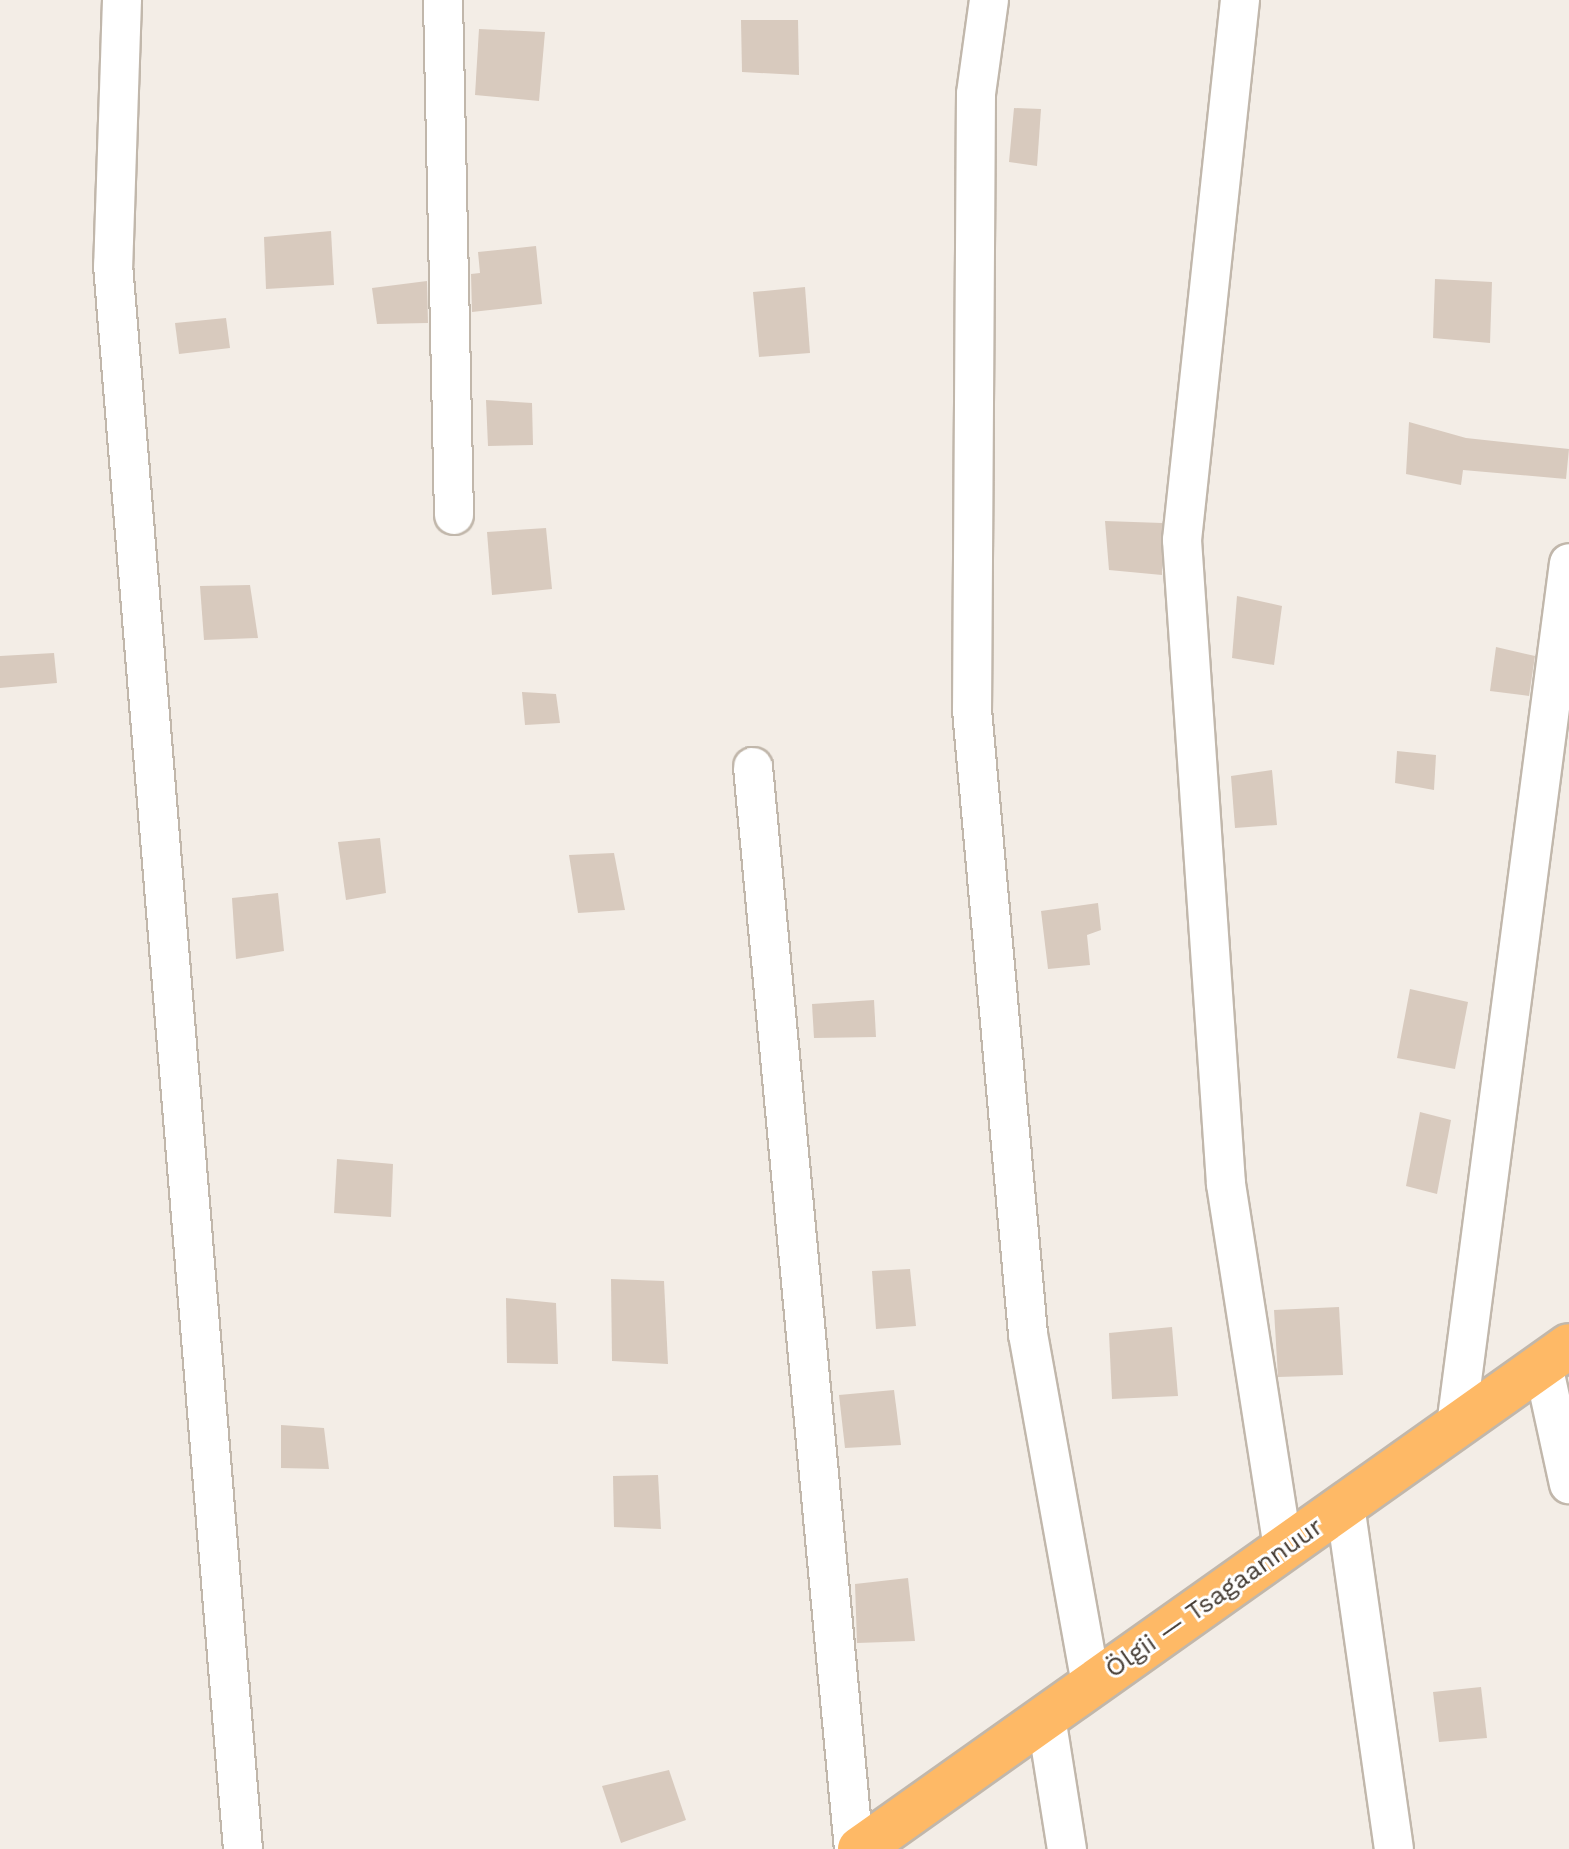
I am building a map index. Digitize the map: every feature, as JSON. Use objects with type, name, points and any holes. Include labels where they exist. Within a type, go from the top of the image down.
[{"type":"highway","name":"Ölgii — Tsagaannuur","points":[[857,1849],[1556,1356]]},
{"type":"street","points":[[122,0],[113,265],[171,909],[211,1513],[243,1849]]},
{"type":"street","points":[[443,0],[454,515]]},
{"type":"street","points":[[989,0],[976,94],[972,710],[1028,1334],[1091,1685]]},
{"type":"street","points":[[1240,0],[1182,540],[1226,1184],[1283,1549]]},
{"type":"street","points":[[1456,1426],[1569,563]]},
{"type":"street","points":[[753,767],[857,1849]]},
{"type":"street","points":[[1556,1356],[1569,1484]]},
{"type":"street","points":[[1345,1505],[1394,1849]]},
{"type":"street","points":[[1046,1717],[1067,1849]]},
{"type":"building","points":[[741,20],[798,20],[799,75],[742,72]]},
{"type":"building","points":[[479,29],[545,32],[539,101],[475,95]]},
{"type":"building","points":[[1014,108],[1041,109],[1037,166],[1009,162]]},
{"type":"building","points":[[331,231],[334,285],[266,289],[264,237]]},
{"type":"building","points":[[536,246],[542,304],[472,312],[471,274],[480,273],[478,252]]},
{"type":"building","points":[[1435,279],[1492,282],[1490,343],[1433,338]]},
{"type":"building","points":[[427,281],[428,323],[377,324],[372,288]]},
{"type":"building","points":[[805,287],[810,353],[759,357],[753,292]]},
{"type":"building","points":[[226,318],[230,348],[179,354],[175,323]]},
{"type":"building","points":[[486,400],[532,403],[533,445],[488,446]]},
{"type":"building","points":[[1409,422],[1466,438],[1569,449],[1566,479],[1463,470],[1461,485],[1406,474]]},
{"type":"building","points":[[1105,521],[1162,523],[1162,575],[1109,570]]},
{"type":"building","points":[[546,528],[552,589],[492,595],[487,532]]},
{"type":"building","points":[[250,585],[258,638],[204,640],[200,586]]},
{"type":"building","points":[[1237,596],[1282,606],[1274,665],[1232,658]]},
{"type":"building","points":[[1496,647],[1535,656],[1529,696],[1490,691]]},
{"type":"building","points":[[54,653],[57,683],[0,688],[0,656]]},
{"type":"building","points":[[522,692],[556,694],[560,723],[525,725]]},
{"type":"building","points":[[1397,751],[1436,755],[1434,790],[1395,783]]},
{"type":"building","points":[[1272,770],[1277,825],[1235,828],[1231,776]]},
{"type":"building","points":[[380,838],[386,893],[346,900],[338,842]]},
{"type":"building","points":[[614,853],[625,910],[578,913],[569,855]]},
{"type":"building","points":[[278,893],[284,951],[236,959],[232,898]]},
{"type":"building","points":[[1098,903],[1101,930],[1087,935],[1090,965],[1048,969],[1041,911]]},
{"type":"building","points":[[1410,989],[1468,1002],[1455,1069],[1397,1058]]},
{"type":"building","points":[[874,1000],[876,1037],[814,1038],[812,1004]]},
{"type":"building","points":[[1420,1112],[1451,1120],[1437,1194],[1406,1186]]},
{"type":"building","points":[[337,1159],[393,1164],[391,1217],[334,1213]]},
{"type":"building","points":[[910,1269],[916,1326],[876,1329],[872,1271]]},
{"type":"building","points":[[611,1279],[664,1281],[668,1364],[612,1361]]},
{"type":"building","points":[[506,1298],[556,1303],[558,1364],[507,1363]]},
{"type":"building","points":[[1339,1307],[1343,1375],[1278,1377],[1274,1310]]},
{"type":"building","points":[[1172,1327],[1178,1396],[1112,1399],[1109,1333]]},
{"type":"building","points":[[894,1390],[901,1445],[845,1448],[839,1395]]},
{"type":"building","points":[[281,1425],[324,1428],[329,1469],[281,1468]]},
{"type":"building","points":[[658,1475],[661,1529],[614,1527],[613,1476]]},
{"type":"building","points":[[908,1578],[915,1641],[857,1643],[855,1584]]},
{"type":"building","points":[[1481,1687],[1487,1738],[1439,1742],[1433,1692]]},
{"type":"building","points":[[669,1770],[686,1820],[621,1843],[602,1786]]}]
